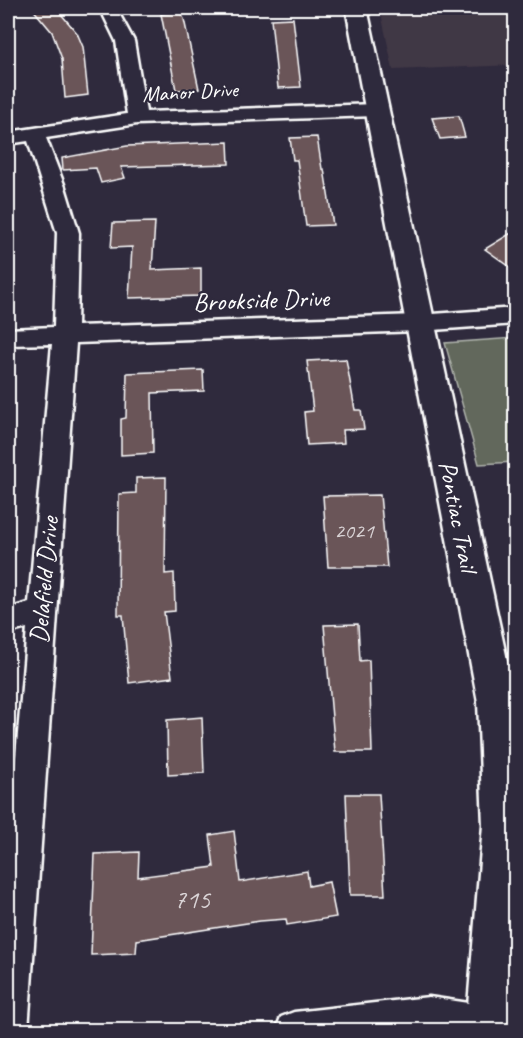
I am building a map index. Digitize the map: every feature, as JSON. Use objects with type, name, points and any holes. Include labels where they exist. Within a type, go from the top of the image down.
[{"type":"main road","name":"Pontiac Trail","points":[[356,8],[497,702],[504,750],[505,801],[488,1027]]},
{"type":"street","points":[[108,8],[120,27],[125,41],[138,118]]},
{"type":"street","name":"Manor Drive","points":[[8,138],[138,118],[376,110]]},
{"type":"street","name":"Delafield Drive","points":[[10,1030],[41,612],[65,335],[68,233],[56,187],[35,134]]},
{"type":"street","name":"Brookside Drive","points":[[8,337],[419,323],[516,316]]},
{"type":"street","points":[[8,621],[41,612]]},
{"type":"street","points":[[294,1030],[429,1015],[488,1027]]},
{"type":"shaded area","points":[[380,8],[515,8],[515,65],[393,70]]},
{"type":"green space","points":[[515,338],[515,462],[479,464],[445,343]]},
{"type":"building","points":[[32,8],[56,8],[77,33],[83,47],[88,95],[65,98],[62,59],[52,32]]},
{"type":"building","points":[[180,11],[184,19],[199,89],[176,90],[161,14]]},
{"type":"building","points":[[293,18],[301,87],[278,88],[271,19]]},
{"type":"building","points":[[459,116],[465,137],[440,139],[432,118]]},
{"type":"building","points":[[317,137],[333,225],[306,226],[297,160],[293,160],[290,138]]},
{"type":"building","points":[[228,142],[229,164],[121,167],[125,178],[101,183],[96,168],[63,170],[62,158],[127,146]]},
{"type":"building","points":[[155,222],[152,270],[201,268],[201,296],[129,298],[132,247],[111,248],[113,223]]},
{"type":"building","points":[[516,230],[516,271],[485,249]]},
{"type":"building","points":[[346,359],[355,410],[361,410],[364,429],[343,430],[344,443],[307,445],[304,412],[313,411],[307,361]]},
{"type":"building","points":[[203,370],[204,391],[152,393],[153,453],[121,455],[121,419],[126,418],[127,373]]},
{"type":"building","points":[[166,477],[165,574],[174,573],[175,611],[164,612],[172,677],[129,683],[123,615],[118,615],[119,494],[136,493],[136,478]]},
{"type":"building","points":[[380,495],[387,567],[328,567],[323,496]]},
{"type":"building","points":[[358,624],[360,661],[369,660],[372,752],[335,752],[324,625]]},
{"type":"building","points":[[202,717],[204,773],[168,775],[167,720]]},
{"type":"building","points":[[346,794],[379,794],[385,895],[350,895]]},
{"type":"building","points":[[234,831],[240,882],[307,871],[309,886],[329,882],[336,917],[287,925],[286,919],[260,921],[137,940],[136,953],[91,955],[95,854],[139,852],[138,877],[214,867],[210,835]]}]
